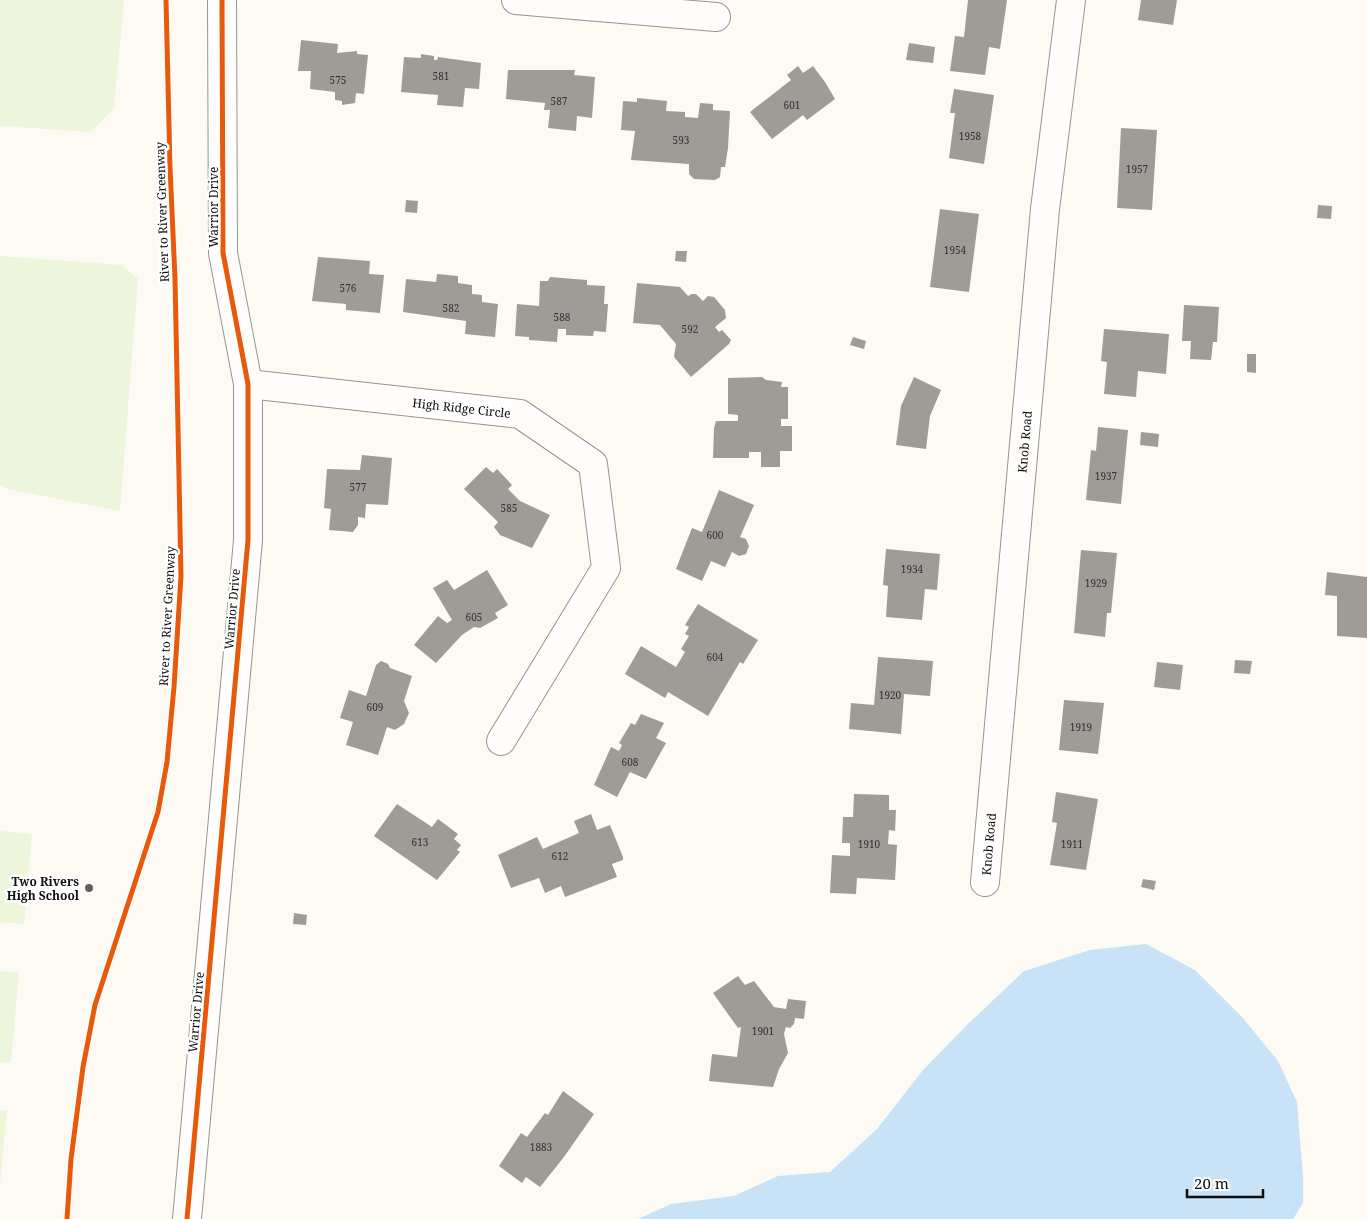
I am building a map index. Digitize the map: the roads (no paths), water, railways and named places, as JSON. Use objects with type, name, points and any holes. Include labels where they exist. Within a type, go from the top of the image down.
[{"type":"street","name":"Warrior Drive","points":[[187,1219],[248,540],[248,384],[223,253],[222,0]]},
{"type":"street","points":[[516,0],[716,17]]},
{"type":"street","name":"Knob Road","points":[[985,882],[1044,209],[1071,0]]},
{"type":"street","name":"High Ridge Circle","points":[[248,384],[520,414],[593,464],[606,568],[501,741]]},
{"type":"water","points":[[1146,944],[1195,970],[1243,1018],[1278,1061],[1297,1102],[1303,1177],[1303,1203],[1293,1219],[638,1219],[671,1204],[734,1196],[778,1176],[830,1172],[877,1129],[923,1070],[1024,971],[1090,950]]},
{"type":"place","name":"Two Rivers High School","points":[[89,888]]}]
